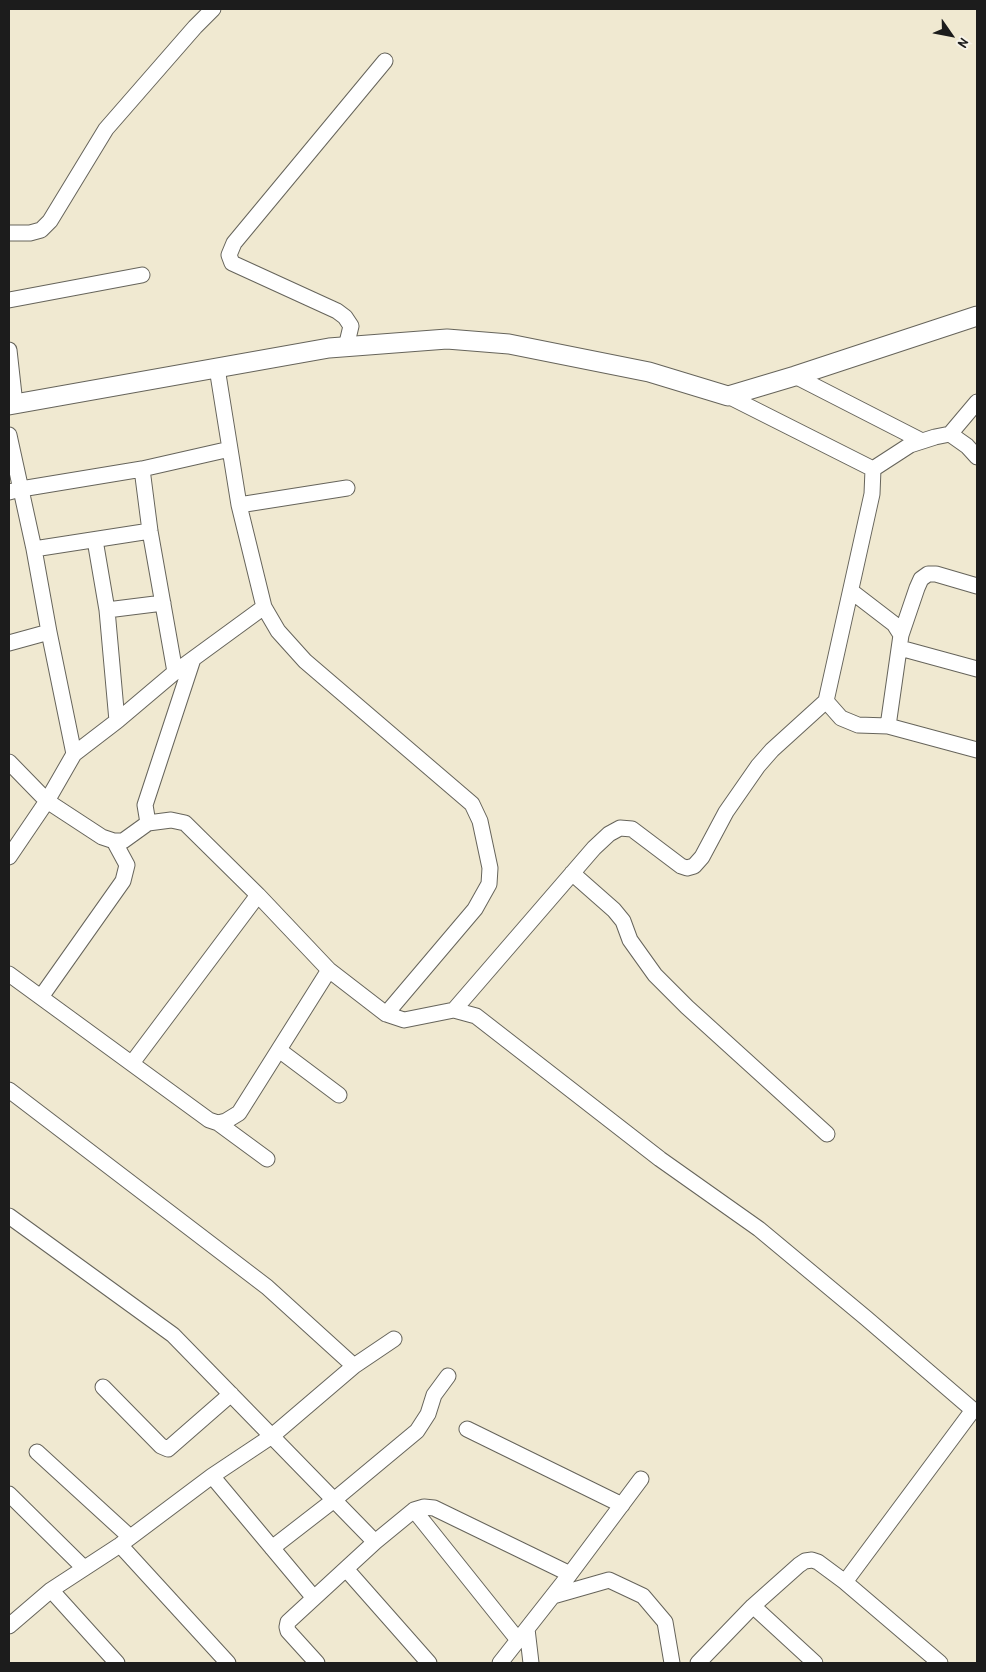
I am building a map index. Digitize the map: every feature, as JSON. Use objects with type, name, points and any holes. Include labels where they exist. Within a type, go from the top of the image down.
[{"type":"street","points":[[9,233],[30,233],[41,230],[50,220],[106,129],[213,9]]},
{"type":"street","points":[[346,347],[351,326],[341,314],[232,263],[229,255],[234,243],[385,61]]},
{"type":"street","points":[[9,300],[142,275]]},
{"type":"street","points":[[728,396],[796,376],[977,316]]},
{"type":"street","points":[[9,350],[12,404],[329,348],[447,339],[509,344],[649,372],[728,396],[873,470]]},
{"type":"street","points":[[217,368],[239,505],[264,607],[278,631],[305,661],[472,804],[480,821],[490,868],[489,884],[475,909],[386,1014]]},
{"type":"street","points":[[796,376],[922,441]]},
{"type":"street","points":[[873,470],[910,445],[935,436],[950,434],[977,402]]},
{"type":"street","points":[[950,434],[967,446],[977,457]]},
{"type":"street","points":[[9,436],[15,490],[34,549],[74,754]]},
{"type":"street","points":[[15,490],[142,469],[230,449]]},
{"type":"street","points":[[142,469],[150,531],[175,672]]},
{"type":"street","points":[[454,1010],[572,873],[609,834],[620,828],[632,829],[681,866],[687,868],[694,866],[702,857],[726,812],[758,766],[772,750],[826,701],[872,494],[873,470]]},
{"type":"street","points":[[239,505],[347,488]]},
{"type":"street","points":[[34,549],[150,531]]},
{"type":"street","points":[[95,540],[108,610],[117,721]]},
{"type":"street","points":[[888,726],[900,642],[921,579],[928,574],[936,574],[977,586]]},
{"type":"street","points":[[850,591],[894,624],[900,642]]},
{"type":"street","points":[[108,610],[162,603]]},
{"type":"street","points":[[9,857],[47,800],[74,754],[175,672],[264,607]]},
{"type":"street","points":[[9,643],[49,632]]},
{"type":"street","points":[[900,642],[977,669]]},
{"type":"street","points":[[148,823],[145,804],[193,659]]},
{"type":"street","points":[[826,701],[841,718],[858,724],[888,726],[977,750]]},
{"type":"street","points":[[9,762],[47,800],[102,837],[114,841],[123,841],[148,823],[171,820],[185,823],[258,895],[329,970],[386,1014],[404,1020],[454,1010],[476,1016],[660,1159],[758,1228],[975,1411],[845,1582]]},
{"type":"street","points":[[41,997],[122,881],[127,865],[114,841]]},
{"type":"street","points":[[572,873],[614,910],[623,921],[630,940],[655,975],[686,1007],[828,1134]]},
{"type":"street","points":[[132,1063],[258,895]]},
{"type":"street","points":[[218,1124],[239,1113],[329,970]]},
{"type":"street","points":[[9,974],[209,1120],[218,1124],[267,1159]]},
{"type":"street","points":[[279,1050],[340,1095]]},
{"type":"street","points":[[9,1090],[267,1287],[354,1366]]},
{"type":"street","points":[[9,1216],[173,1336],[375,1542]]},
{"type":"street","points":[[9,1626],[51,1590],[125,1541],[212,1476],[272,1436],[354,1366],[394,1339]]},
{"type":"street","points":[[272,1548],[334,1500],[417,1431],[428,1414],[434,1395],[448,1376]]},
{"type":"street","points":[[103,1387],[161,1446],[168,1449],[231,1394]]},
{"type":"street","points":[[468,1429],[622,1505]]},
{"type":"street","points":[[37,1452],[125,1541],[228,1663]]},
{"type":"street","points":[[212,1476],[314,1598]]},
{"type":"street","points":[[500,1663],[641,1479]]},
{"type":"street","points":[[9,1494],[84,1568]]},
{"type":"street","points":[[317,1663],[288,1631],[288,1622],[375,1542],[414,1510],[424,1507],[434,1508],[570,1574]]},
{"type":"street","points":[[414,1510],[523,1634],[531,1663]]},
{"type":"street","points":[[698,1663],[753,1606],[805,1561],[818,1562],[845,1582],[940,1663]]},
{"type":"street","points":[[346,1569],[429,1663]]},
{"type":"street","points":[[553,1596],[609,1580],[643,1596],[665,1622],[672,1663]]},
{"type":"street","points":[[51,1590],[116,1663]]},
{"type":"street","points":[[753,1606],[815,1663]]}]
